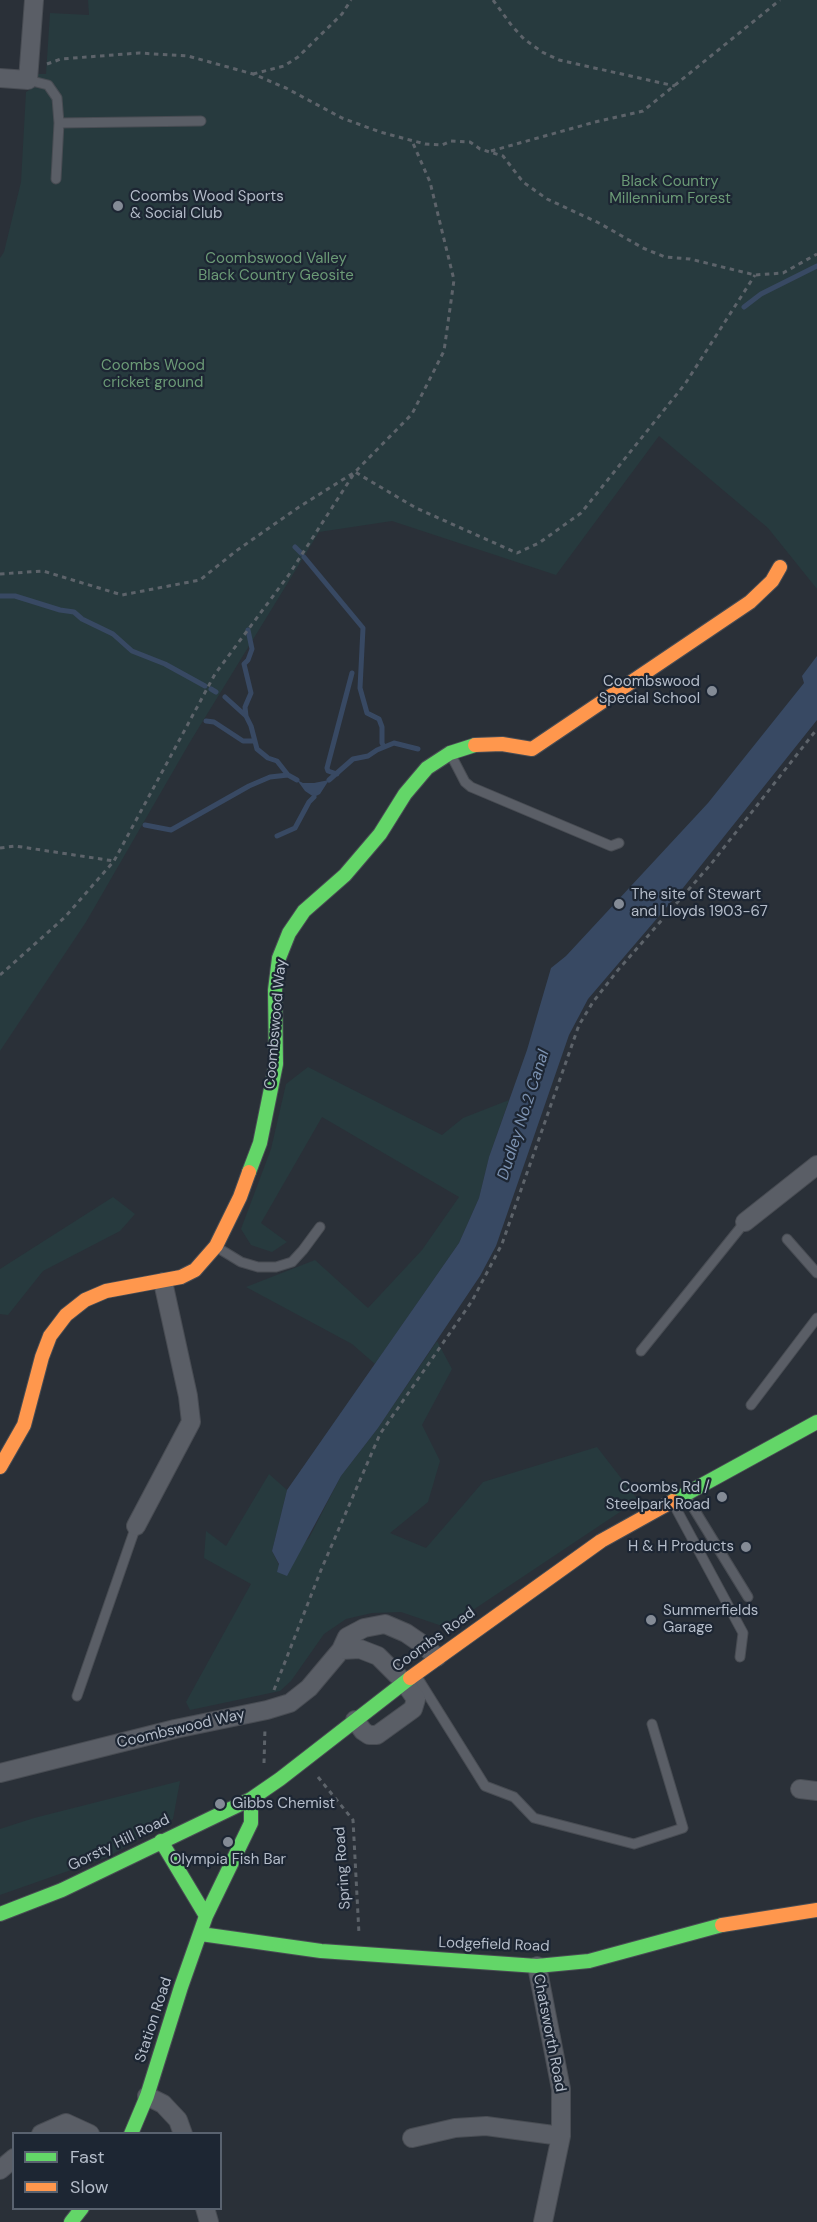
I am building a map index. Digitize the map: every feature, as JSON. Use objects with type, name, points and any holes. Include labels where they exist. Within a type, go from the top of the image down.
[{"type":"street","points":[[0,78],[28,80],[34,0]]},
{"type":"street","name":"Coombswood Way","points":[[0,1467],[24,1425],[50,1336],[66,1315],[85,1300],[106,1291],[181,1277],[195,1270],[216,1246],[240,1197],[260,1143],[276,1064],[275,990],[279,958],[289,933],[304,911],[345,876],[380,834],[405,794],[427,768],[450,753],[472,745],[502,744],[532,749],[750,602],[772,581],[780,567]]},
{"type":"street","points":[[745,1222],[817,1165]]},
{"type":"street","points":[[136,1526],[191,1422],[188,1396],[163,1282]]},
{"type":"street","name":"Coombs Road","points":[[251,1798],[437,1657],[601,1541],[817,1422]]},
{"type":"street","name":"Coombs Road","points":[[755,1457],[817,1434]]},
{"type":"street","name":"Coombswood Way","points":[[0,1773],[175,1729],[290,1704],[309,1688],[341,1650],[347,1637],[364,1628],[385,1624],[406,1633],[437,1657]]},
{"type":"street","points":[[341,1650],[360,1648],[378,1656],[410,1678],[416,1699],[413,1709],[377,1735],[369,1735],[363,1731],[355,1720]]},
{"type":"street","points":[[206,1916],[250,1824],[251,1798]]},
{"type":"street","name":"Gorsty Hill Road","points":[[0,1914],[60,1891],[251,1798]]},
{"type":"street","points":[[161,1841],[206,1916]]},
{"type":"street","name":"Lodgefield Road","points":[[201,1934],[321,1952],[537,1966],[589,1960],[726,1924],[817,1910]]},
{"type":"street","name":"Station Road","points":[[131,2132],[147,2097],[206,1916]]},
{"type":"street","name":"Chatsworth Road","points":[[537,1966],[561,2089],[561,2136],[543,2222]]},
{"type":"street","points":[[147,2097],[163,2104],[178,2120],[183,2132]]},
{"type":"street","points":[[44,2132],[66,2123],[88,2132]]},
{"type":"street","points":[[412,2138],[455,2128],[486,2126],[561,2136]]},
{"type":"street","points":[[0,2170],[12,2160]]},
{"type":"street","points":[[71,2222],[80,2210]]},
{"type":"lane","points":[[28,80],[48,86],[57,98],[59,123],[56,178]]},
{"type":"lane","points":[[59,123],[201,121]]},
{"type":"lane","points":[[450,753],[465,782],[471,787],[611,846],[619,843]]},
{"type":"lane","points":[[641,1351],[745,1222]]},
{"type":"lane","points":[[216,1246],[241,1262],[258,1267],[276,1268],[292,1262],[320,1227]]},
{"type":"lane","points":[[787,1239],[817,1273]]},
{"type":"lane","points":[[751,1405],[817,1318]]},
{"type":"lane","points":[[685,1494],[748,1597]]},
{"type":"lane","points":[[672,1501],[744,1633],[740,1657]]},
{"type":"lane","points":[[77,1696],[136,1526]]},
{"type":"lane","points":[[410,1678],[485,1786],[514,1797],[534,1818],[634,1844],[683,1828],[652,1725]]},
{"type":"path","points":[[253,74],[284,66],[298,57],[342,15],[351,0]]},
{"type":"path","points":[[493,0],[512,26],[542,52],[560,60],[675,86]]},
{"type":"path","points":[[490,151],[643,111],[780,0]]},
{"type":"path","points":[[28,80],[40,66],[61,59],[139,53],[188,56],[253,74],[286,88],[342,118],[412,141],[442,145],[451,141],[470,142],[480,149],[503,156],[523,182],[547,198],[665,257],[690,259],[755,275],[783,273],[817,254]]},
{"type":"path","points":[[0,975],[65,917],[114,861],[215,674],[288,576],[355,472],[412,414],[444,351],[454,280],[430,182],[412,141]]},
{"type":"path","points":[[355,472],[416,508],[517,553],[539,543],[581,513],[685,384],[755,275]]},
{"type":"path","points":[[0,574],[42,571],[122,595],[200,580],[236,551],[299,507],[355,472]]},
{"type":"path","points":[[264,1765],[267,1710],[321,1570],[380,1434],[472,1301],[502,1244],[579,1025],[593,1002],[618,970],[711,864],[817,729]]},
{"type":"path","points":[[0,848],[15,846],[114,861]]},
{"type":"path","name":"Spring Road","points":[[304,1760],[353,1820],[360,1954]]},
{"type":"green space","name":"Coombswood Valley Black Country Geosite","points":[[88,0],[817,0],[817,589],[768,528],[659,436],[556,575],[392,521],[319,532],[190,742],[86,922],[0,1051],[0,258],[4,252],[21,182],[26,92],[31,89],[33,74],[46,74],[50,13],[89,15]]},
{"type":"green space","points":[[308,1067],[442,1135],[463,1118],[509,1100],[489,1157],[479,1198],[459,1243],[375,1364],[352,1344],[246,1287],[315,1260],[368,1308],[422,1250],[459,1197],[322,1117],[261,1223],[287,1242],[272,1252],[251,1245],[241,1229],[271,1149],[286,1084]]},
{"type":"green space","points":[[113,1197],[135,1214],[120,1231],[43,1271],[8,1315],[0,1314],[0,1269]]},
{"type":"green space","points":[[437,1341],[452,1369],[422,1425],[440,1461],[428,1502],[390,1533],[426,1548],[483,1482],[597,1447],[638,1500],[455,1622],[442,1626],[401,1612],[372,1613],[346,1619],[324,1634],[291,1681],[280,1691],[190,1710],[186,1702],[251,1584],[204,1558],[206,1531],[226,1546],[269,1474],[287,1490],[272,1551],[279,1565],[309,1538],[341,1476],[378,1428]]},
{"type":"green space","points":[[180,1781],[173,1819],[108,1857],[0,1895],[0,1829],[34,1818]]},
{"type":"water","name":"Dudley No.2 Canal","points":[[817,656],[817,720],[683,888],[588,999],[569,1035],[496,1246],[480,1276],[378,1428],[341,1476],[287,1576],[277,1572],[279,1564],[272,1551],[287,1490],[459,1243],[479,1198],[489,1157],[527,1050],[551,968],[566,956],[708,803],[804,683],[802,676]]},
{"type":"water","points":[[297,780],[303,783],[314,783],[329,780],[320,794],[314,797],[305,791]]},
{"type":"waterway","points":[[744,307],[761,294],[817,266]]},
{"type":"waterway","points":[[295,547],[301,553]]},
{"type":"waterway","points":[[304,557],[363,628],[360,688],[367,713],[379,719],[384,747]]},
{"type":"waterway","points":[[0,596],[15,596],[74,612],[82,619],[113,634],[132,651],[165,664],[205,686]]},
{"type":"waterway","points":[[246,716],[245,707],[251,693],[244,664],[252,649],[248,630]]},
{"type":"waterway","points":[[337,774],[328,771],[327,768],[352,673]]},
{"type":"waterway","points":[[211,689],[216,692]]},
{"type":"waterway","points":[[225,697],[246,716],[257,749],[268,758],[277,761],[288,775],[297,780]]},
{"type":"waterway","points":[[206,721],[214,722],[243,741],[255,741]]},
{"type":"waterway","points":[[329,780],[353,759],[368,756],[394,743],[418,749]]},
{"type":"waterway","points":[[145,825],[171,830],[249,786],[270,777],[288,775]]},
{"type":"waterway","points":[[277,836],[295,828],[314,797]]},
{"type":"traffic: fast","points":[[249,1172],[260,1143],[276,1064],[275,990],[279,958],[289,933],[304,911],[345,875],[380,834],[405,794],[427,768],[450,753],[475,745]]},
{"type":"traffic: fast","points":[[673,1501],[817,1422]]},
{"type":"traffic: fast","points":[[0,1914],[62,1890],[251,1799],[410,1678]]},
{"type":"traffic: fast","points":[[132,2132],[147,2096],[206,1916],[251,1823],[251,1799]]},
{"type":"traffic: fast","points":[[161,1841],[206,1916]]},
{"type":"traffic: fast","points":[[201,1934],[321,1951],[537,1966],[589,1961],[722,1925]]},
{"type":"traffic: fast","points":[[71,2222],[80,2210]]},
{"type":"traffic: slow","points":[[475,745],[502,744],[532,749],[750,602],[772,581],[780,567]]},
{"type":"traffic: slow","points":[[0,1467],[24,1425],[50,1336],[66,1315],[85,1300],[106,1291],[181,1277],[195,1270],[216,1246],[240,1197],[249,1172]]},
{"type":"traffic: slow","points":[[410,1678],[601,1541],[673,1501]]},
{"type":"traffic: slow","points":[[722,1925],[817,1910]]},
{"type":"place","name":"Coombs Wood Sports & Social Club","points":[[118,206]]},
{"type":"place","name":"Coombswood Special School","points":[[712,691]]},
{"type":"place","name":"The site of Stewart and Lloyds 1903-67","points":[[619,904]]},
{"type":"place","name":"Coombs Rd / Steelpark Road","points":[[722,1497]]},
{"type":"place","name":"H & H Products","points":[[746,1547]]},
{"type":"place","name":"Summerfields Garage","points":[[651,1620]]},
{"type":"place","name":"Gibbs Chemist","points":[[220,1804]]},
{"type":"place","name":"Olympia Fish Bar","points":[[228,1842]]},
{"type":"park label","name":"Black Country Millennium Forest","points":[[670,190]]},
{"type":"park label","name":"Coombs Wood cricket ground","points":[[153,374]]}]
